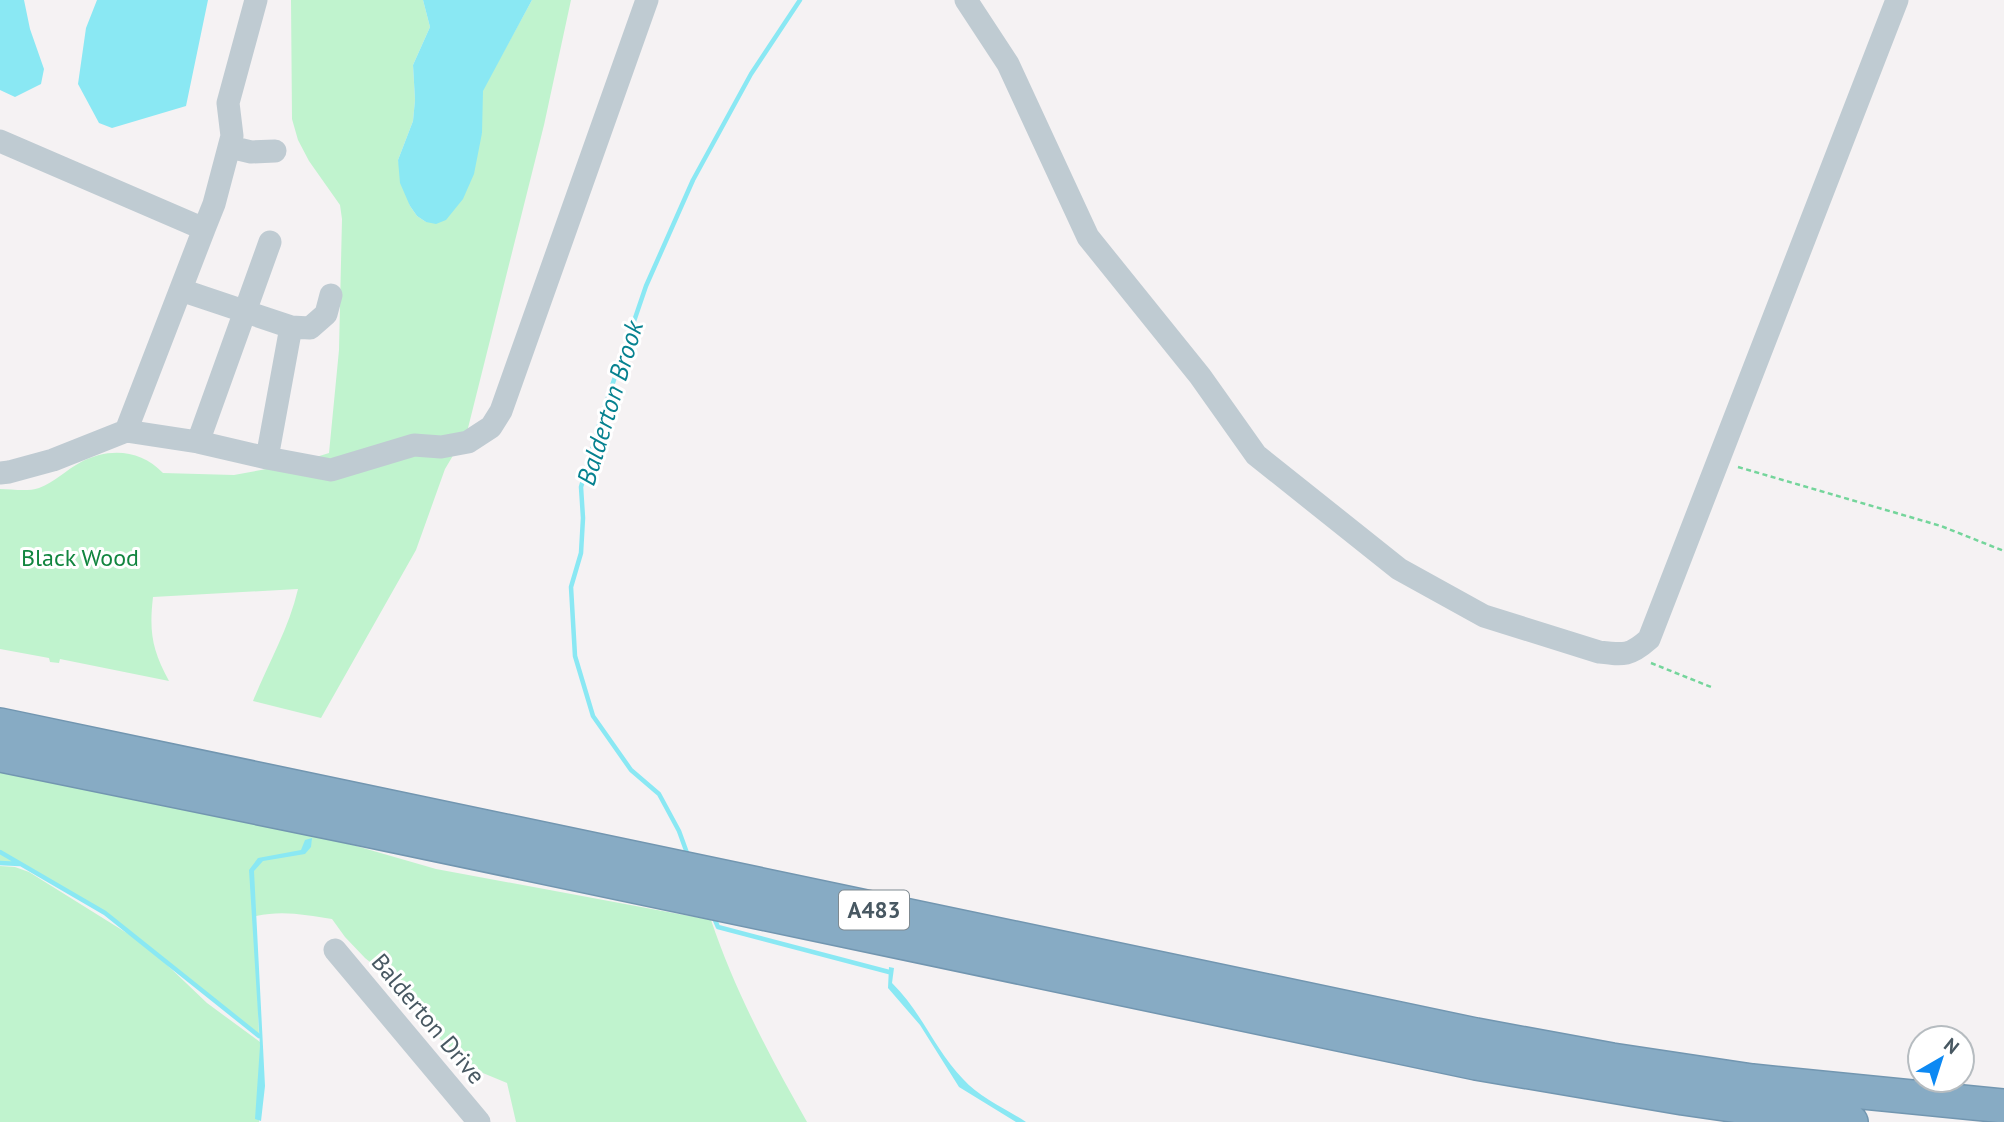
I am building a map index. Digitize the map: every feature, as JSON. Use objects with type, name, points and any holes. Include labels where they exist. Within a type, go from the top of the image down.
[{"type":"highway","name":"A483","points":[[0,725],[1476,1035],[1612,1060],[1752,1081],[2004,1105]]},
{"type":"highway","name":"A483","points":[[0,755],[1476,1063],[1683,1098],[1851,1122]]},
{"type":"lane","points":[[126,431],[214,204],[232,136],[228,103],[256,0]]},
{"type":"lane","points":[[0,472],[53,460],[126,431],[198,442],[331,470],[414,445],[441,447],[468,442],[491,427],[501,411],[647,0]]},
{"type":"lane","points":[[966,0],[1008,64],[1088,237],[1200,376],[1256,455],[1399,569],[1484,616],[1599,652],[1625,653],[1635,651],[1649,639],[1897,0]]},
{"type":"lane","points":[[0,141],[204,229]]},
{"type":"lane","points":[[230,147],[251,152],[275,151]]},
{"type":"lane","points":[[198,442],[270,242]]},
{"type":"lane","points":[[181,290],[291,327],[310,328],[326,314],[331,295]]},
{"type":"lane","points":[[267,458],[291,327]]},
{"type":"lane","name":"Balderton Drive","points":[[335,950],[480,1122]]},
{"type":"path","points":[[1718,462],[1941,526],[2004,551]]},
{"type":"path","points":[[1625,653],[1711,687]]},
{"type":"green space","name":"Black Wood","points":[[291,0],[423,0],[430,27],[413,65],[413,121],[398,160],[410,206],[417,216],[426,222],[482,133],[482,91],[532,0],[571,0],[544,125],[467,432],[445,469],[416,550],[321,718],[253,701],[284,632],[298,589],[153,597],[153,641],[169,681],[60,659],[59,663],[50,662],[49,658],[0,649],[0,489],[39,488],[81,462],[103,454],[135,455],[163,473],[234,475],[294,464],[329,453],[339,350],[342,219],[340,205],[309,161],[298,140],[292,119]]},
{"type":"green space","points":[[0,769],[332,839],[436,869],[711,920],[754,1023],[807,1122],[516,1122],[507,1083],[478,1071],[440,1039],[413,997],[365,958],[332,919],[322,917],[285,913],[256,916],[255,912],[259,1036],[105,913],[25,865],[0,863]]},
{"type":"green space","points":[[0,866],[29,872],[130,935],[164,962],[207,1003],[260,1042],[262,1087],[259,1122],[0,1122]]},
{"type":"water","points":[[0,0],[24,0],[30,29],[44,69],[41,84],[15,97],[0,90]]},
{"type":"water","points":[[97,0],[208,0],[186,106],[112,128],[99,123],[78,84],[86,28]]},
{"type":"water","points":[[423,0],[532,0],[483,91],[482,133],[474,174],[463,199],[446,220],[436,224],[417,216],[410,206],[400,183],[398,160],[413,121],[413,65],[430,27]]},
{"type":"water","points":[[312,838],[311,847],[305,854],[263,861],[254,871],[265,1086],[261,1121],[255,1119],[260,1046],[249,870],[258,858],[301,850],[305,840]]},
{"type":"water","points":[[889,967],[894,968],[892,983],[953,1068],[985,1097],[1026,1122],[1016,1122],[959,1087],[920,1025],[888,988]]},
{"type":"waterway","name":"Balderton Brook","points":[[687,853],[679,831],[659,794],[631,770],[593,716],[575,656],[571,587],[581,553],[581,487],[602,415],[646,286],[693,180],[751,74],[800,0]]},
{"type":"waterway","points":[[0,852],[105,913],[259,1036]]},
{"type":"waterway","points":[[0,863],[20,864]]},
{"type":"waterway","name":"Balderton Brook","points":[[714,918],[718,927],[889,972]]}]
